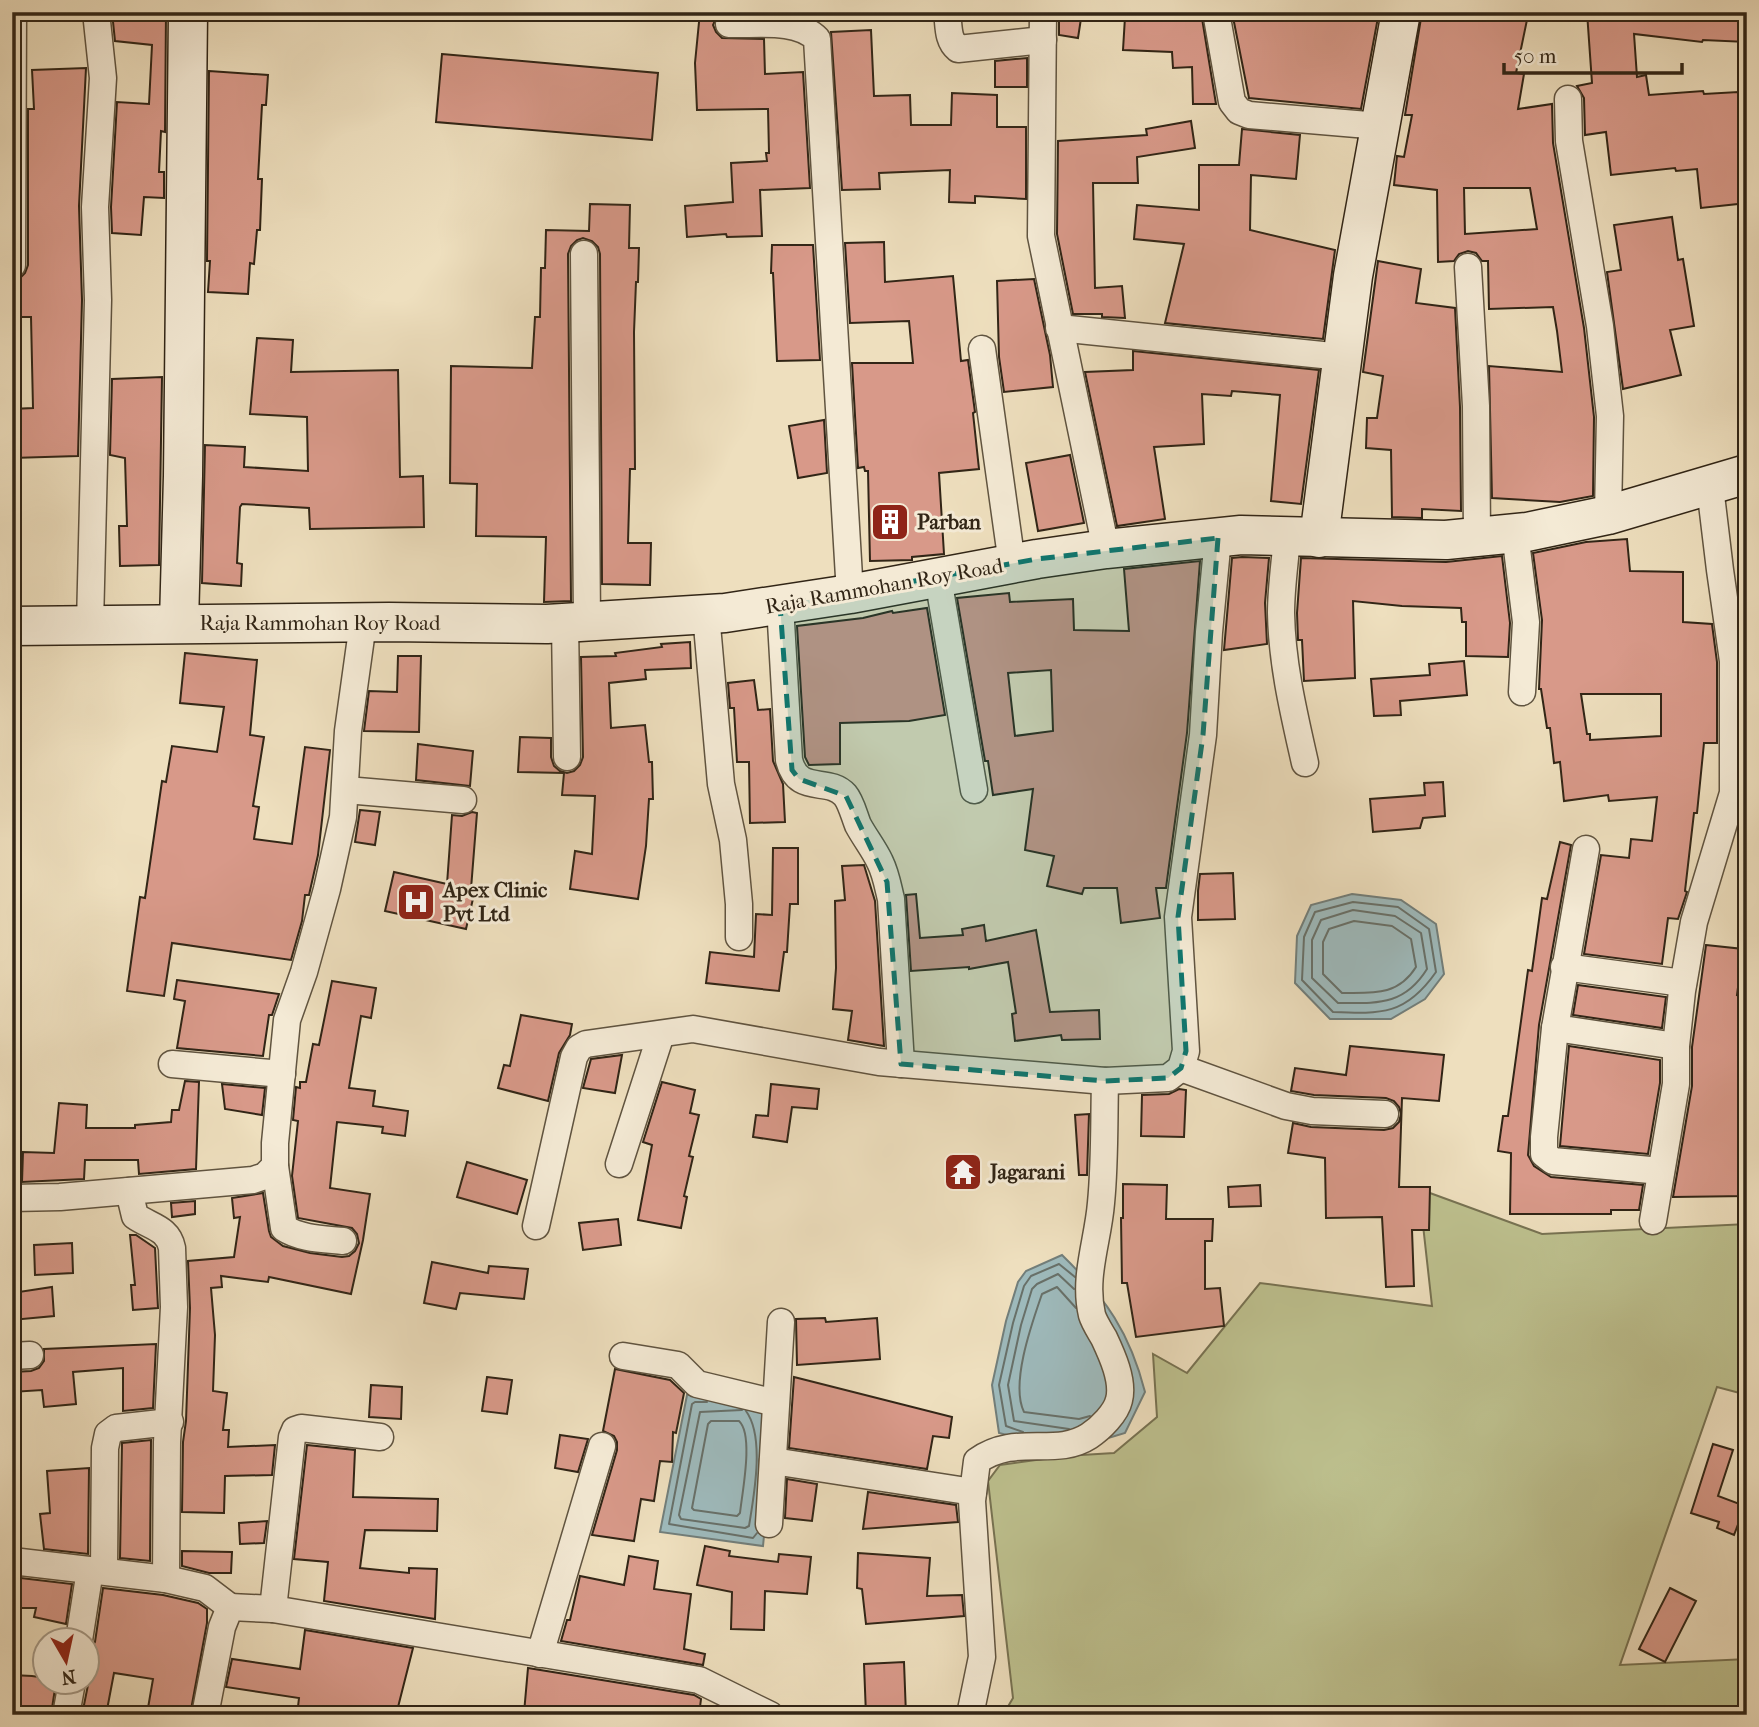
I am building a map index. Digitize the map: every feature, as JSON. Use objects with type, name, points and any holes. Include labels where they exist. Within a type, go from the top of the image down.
[{"type":"main road","points":[[179,623],[188,12]]},
{"type":"main road","points":[[1303,537],[1342,357],[1353,276],[1401,12]]},
{"type":"main road","name":"Raja Rammohan Roy Road","points":[[12,626],[576,622],[706,614],[850,594],[1106,549],[1241,535],[1446,540],[1515,533],[1608,515],[1747,474]]},
{"type":"street","points":[[12,265],[13,12]]},
{"type":"street","points":[[90,624],[99,300],[95,207],[103,78],[96,12]]},
{"type":"street","points":[[947,12],[952,44],[958,48],[1043,40]]},
{"type":"street","points":[[1042,12],[1041,236],[1106,549]]},
{"type":"street","points":[[1216,12],[1232,102],[1239,111],[1249,115],[1380,126]]},
{"type":"street","points":[[729,24],[797,26],[811,32],[817,39],[850,594]]},
{"type":"street","points":[[1568,99],[1569,141],[1600,326],[1610,416],[1608,515]]},
{"type":"street","points":[[567,757],[576,622],[584,254]]},
{"type":"street","points":[[1468,267],[1476,406],[1477,537]]},
{"type":"street","points":[[1059,328],[1342,357]]},
{"type":"street","points":[[982,349],[1012,564]]},
{"type":"street","points":[[1653,1221],[1676,1084],[1676,1046],[1683,983],[1694,922],[1733,793],[1733,661],[1710,487]]},
{"type":"street","points":[[1515,533],[1526,622],[1522,692]]},
{"type":"street","points":[[1303,537],[1281,610],[1289,690],[1306,764]]},
{"type":"street","points":[[536,1226],[574,1057],[579,1048],[586,1044],[693,1029],[879,1062],[1105,1081],[1168,1077],[1181,1068],[1186,1051],[1178,917],[1203,735],[1218,538]]},
{"type":"street","points":[[937,578],[974,790]]},
{"type":"street","points":[[780,605],[789,760],[792,770],[799,779],[838,789],[846,796],[864,835],[880,860],[887,882],[892,913],[901,1064]]},
{"type":"street","points":[[706,614],[721,784],[733,840],[739,937]]},
{"type":"street","points":[[344,1241],[305,1237],[284,1228],[275,1166],[275,1143],[287,1020],[304,972],[327,889],[343,817],[348,731],[362,622]]},
{"type":"street","points":[[346,790],[463,800]]},
{"type":"street","points":[[1586,849],[1555,1028],[1544,1137],[1545,1154],[1553,1161],[1661,1171]]},
{"type":"street","points":[[1564,967],[1683,983]]},
{"type":"street","points":[[1555,1028],[1676,1046]]},
{"type":"street","points":[[619,1164],[661,1034]]},
{"type":"street","points":[[172,1065],[282,1073]]},
{"type":"street","points":[[1181,1068],[1286,1106],[1312,1111],[1385,1114]]},
{"type":"street","points":[[970,1715],[982,1657],[973,1492],[977,1461],[992,1450],[1013,1446],[1060,1446],[1087,1437],[1106,1422],[1119,1401],[1119,1379],[1092,1316],[1089,1271],[1101,1204],[1105,1081]]},
{"type":"street","points":[[12,1198],[60,1197],[253,1180],[265,1176],[275,1166]]},
{"type":"street","points":[[129,1191],[135,1216],[146,1224],[165,1231],[172,1248],[174,1307],[167,1441],[166,1579]]},
{"type":"street","points":[[769,1524],[781,1322]]},
{"type":"street","points":[[623,1356],[678,1366],[697,1384],[776,1403]]},
{"type":"street","points":[[83,1626],[97,1570],[108,1434],[116,1428],[170,1422]]},
{"type":"street","points":[[273,1609],[292,1437],[295,1430],[301,1428],[380,1437]]},
{"type":"street","points":[[540,1654],[602,1446]]},
{"type":"street","points":[[773,1461],[973,1492]]},
{"type":"street","points":[[12,1561],[166,1579],[205,1588],[230,1607],[273,1609],[699,1680],[770,1715]]},
{"type":"street","points":[[205,1715],[222,1627],[230,1607]]},
{"type":"street","points":[[66,1715],[69,1696]]},
{"type":"highlighted area","points":[[1218,538],[1203,735],[1178,917],[1186,1051],[1181,1068],[1168,1078],[1105,1081],[901,1064],[887,882],[846,796],[799,779],[792,770],[780,605],[1037,559]]},
{"type":"green space","points":[[1419,1189],[1542,1234],[1747,1224],[1747,1395],[1717,1387],[1620,1665],[1747,1659],[1747,1715],[1003,1715],[1013,1698],[988,1481],[1000,1465],[1065,1456],[1114,1453],[1157,1417],[1153,1354],[1187,1373],[1260,1283],[1432,1306]]},
{"type":"water","points":[[1352,894],[1401,900],[1436,924],[1444,974],[1425,999],[1391,1019],[1330,1019],[1295,983],[1297,936],[1311,905]]},
{"type":"water","points":[[1062,1255],[1091,1286],[1114,1317],[1132,1352],[1145,1392],[1125,1433],[1082,1446],[999,1433],[992,1385],[1018,1282],[1026,1271]]},
{"type":"water","points":[[753,1394],[768,1415],[773,1444],[763,1546],[660,1532],[687,1395]]},
{"type":"building","points":[[112,12],[166,12],[165,132],[161,131],[159,172],[164,172],[164,198],[144,197],[141,235],[112,233],[117,102],[149,104],[152,45],[115,41]]},
{"type":"building","points":[[700,12],[719,12],[713,25],[722,38],[764,39],[765,74],[803,72],[810,188],[760,190],[762,236],[727,237],[726,234],[687,237],[685,206],[733,202],[731,163],[767,161],[766,153],[769,153],[768,109],[697,110],[695,63]]},
{"type":"building","points":[[1059,12],[1082,12],[1078,38],[1059,35]]},
{"type":"building","points":[[1168,12],[1201,12],[1216,104],[1193,104],[1192,67],[1173,68],[1172,52],[1123,50],[1125,17],[1168,19]]},
{"type":"building","points":[[1232,12],[1379,12],[1361,109],[1249,98]]},
{"type":"building","points":[[1422,12],[1515,12],[1528,15],[1516,73],[1524,74],[1518,109],[1552,104],[1553,143],[1584,328],[1594,417],[1593,496],[1560,502],[1492,498],[1489,366],[1562,372],[1553,307],[1489,309],[1488,261],[1482,261],[1476,253],[1468,251],[1459,254],[1454,261],[1438,262],[1437,190],[1394,185],[1397,156],[1404,157],[1412,115],[1405,115]],"holes":[[[1464,188],[1530,188],[1537,229],[1465,234]]]},
{"type":"building","points":[[1587,12],[1747,12],[1747,42],[1702,42],[1634,34],[1637,77],[1646,75],[1649,95],[1703,91],[1704,94],[1738,92],[1740,137],[1747,137],[1747,162],[1744,163],[1747,203],[1701,208],[1697,169],[1676,171],[1675,168],[1611,175],[1606,132],[1585,135],[1584,98],[1577,86],[1592,83]]},
{"type":"building","points":[[871,30],[874,96],[910,95],[911,125],[951,125],[952,93],[997,95],[997,127],[1026,127],[1026,199],[975,196],[975,203],[949,202],[950,170],[879,173],[880,189],[842,190],[831,32]]},
{"type":"building","points":[[442,54],[658,73],[652,140],[436,122]]},
{"type":"building","points":[[1027,58],[1027,87],[995,87],[995,61]]},
{"type":"building","points":[[86,68],[79,206],[82,300],[78,456],[12,458],[12,409],[33,408],[31,317],[12,317],[12,281],[25,273],[28,265],[28,109],[34,109],[32,70]]},
{"type":"building","points":[[209,71],[268,75],[266,105],[262,105],[258,179],[262,179],[260,230],[257,230],[254,264],[250,263],[248,294],[208,292]]},
{"type":"building","points":[[1191,121],[1195,148],[1137,157],[1138,183],[1093,183],[1095,288],[1122,286],[1125,318],[1102,317],[1102,314],[1073,314],[1057,234],[1058,141],[1147,135],[1146,129]]},
{"type":"building","points":[[1242,129],[1300,135],[1296,179],[1251,175],[1250,230],[1335,250],[1323,339],[1165,323],[1184,244],[1134,239],[1137,205],[1199,210],[1199,165],[1239,165]]},
{"type":"building","points":[[590,204],[630,205],[629,248],[639,248],[634,332],[635,469],[630,469],[628,543],[651,543],[650,585],[602,584],[600,254],[592,241],[583,238],[571,246],[568,254],[571,601],[544,602],[546,537],[476,536],[477,484],[450,483],[451,366],[532,368],[535,317],[540,317],[541,268],[545,268],[546,230],[589,231]]},
{"type":"building","points":[[1672,217],[1678,260],[1683,259],[1694,326],[1670,330],[1681,375],[1623,389],[1607,272],[1621,270],[1614,225]]},
{"type":"building","points":[[884,242],[885,282],[953,276],[961,361],[968,360],[979,469],[939,473],[944,554],[912,557],[912,560],[870,561],[868,471],[865,471],[864,467],[858,468],[852,363],[913,363],[909,321],[850,323],[845,243]]},
{"type":"building","points":[[772,245],[813,245],[820,360],[777,361],[771,273]]},
{"type":"building","points":[[1378,261],[1421,269],[1416,303],[1455,308],[1461,511],[1422,509],[1422,518],[1392,517],[1391,450],[1366,448],[1367,418],[1377,418],[1383,376],[1363,372]]},
{"type":"building","points":[[1034,279],[1050,355],[1053,387],[1004,392],[999,357],[997,281]]},
{"type":"building","points":[[257,338],[293,340],[291,372],[398,370],[400,477],[423,476],[424,527],[310,529],[309,508],[242,504],[237,563],[242,564],[241,586],[202,583],[205,445],[245,447],[244,467],[308,471],[307,417],[250,414]]},
{"type":"building","points":[[1133,351],[1319,370],[1301,504],[1271,501],[1280,395],[1232,391],[1231,396],[1202,394],[1204,444],[1154,447],[1165,519],[1117,526],[1085,372],[1133,370]]},
{"type":"building","points":[[162,377],[159,565],[120,566],[119,526],[127,526],[125,458],[110,455],[112,379]]},
{"type":"building","points":[[824,420],[827,473],[798,478],[789,426]]},
{"type":"building","points":[[1070,455],[1084,523],[1038,531],[1026,463]]},
{"type":"building","points":[[1627,539],[1630,571],[1683,572],[1683,622],[1712,624],[1717,662],[1717,743],[1704,743],[1685,891],[1687,892],[1678,919],[1668,918],[1662,964],[1584,954],[1601,855],[1629,858],[1631,839],[1652,841],[1657,797],[1609,801],[1608,795],[1564,801],[1560,762],[1554,763],[1550,728],[1547,728],[1539,689],[1542,620],[1533,553],[1586,542]],"holes":[[[1581,694],[1661,694],[1661,736],[1590,740]]]},
{"type":"building","points":[[1502,556],[1510,623],[1508,657],[1466,656],[1466,622],[1462,622],[1461,608],[1353,601],[1355,678],[1304,681],[1302,640],[1298,640],[1297,613],[1301,558],[1446,562]]},
{"type":"building","points":[[1232,558],[1269,558],[1265,603],[1267,644],[1224,650]]},
{"type":"building","points":[[1200,561],[1187,733],[1166,888],[1156,888],[1160,918],[1121,923],[1117,888],[1084,888],[1082,894],[1047,886],[1054,856],[1025,850],[1033,789],[993,795],[957,598],[1009,593],[1010,602],[1073,599],[1074,630],[1129,631],[1124,569]],"holes":[[[1051,670],[1053,731],[1015,736],[1008,673]]]},
{"type":"building","points":[[927,608],[945,715],[909,721],[840,723],[840,764],[809,765],[805,757],[797,626]]},
{"type":"building","points":[[690,642],[691,668],[645,670],[646,679],[609,683],[611,728],[645,725],[649,762],[652,762],[653,799],[649,799],[646,846],[638,899],[570,889],[575,851],[592,854],[595,796],[562,795],[564,773],[518,772],[520,737],[551,738],[554,766],[567,773],[574,771],[583,757],[581,657],[616,656],[615,653],[662,647],[661,644]]},
{"type":"building","points":[[185,653],[257,660],[250,735],[264,737],[253,806],[259,807],[254,839],[292,844],[305,747],[330,750],[318,855],[309,895],[305,895],[302,921],[291,960],[172,943],[164,996],[127,991],[140,897],[145,898],[162,781],[166,782],[172,746],[217,752],[224,707],[180,703]]},
{"type":"building","points":[[398,656],[421,656],[419,732],[364,731],[369,691],[397,692]]},
{"type":"building","points":[[1464,661],[1467,695],[1400,701],[1401,715],[1374,716],[1371,679],[1430,675],[1429,664]]},
{"type":"building","points":[[754,680],[758,710],[770,709],[773,761],[783,784],[785,822],[750,823],[749,762],[737,762],[734,708],[730,708],[728,683]]},
{"type":"building","points":[[418,744],[473,751],[470,786],[416,780]]},
{"type":"building","points":[[1443,782],[1445,816],[1423,818],[1420,828],[1373,832],[1370,799],[1425,795],[1424,783]]},
{"type":"building","points":[[360,810],[380,812],[375,845],[355,842]]},
{"type":"building","points":[[477,813],[471,889],[475,890],[466,929],[385,911],[394,872],[447,884],[452,815],[462,816]]},
{"type":"building","points":[[1560,842],[1571,845],[1539,1025],[1528,1155],[1534,1166],[1551,1177],[1643,1185],[1639,1210],[1611,1210],[1611,1214],[1510,1214],[1511,1153],[1498,1151],[1503,1116],[1508,1116],[1528,970],[1532,971],[1542,898],[1547,899]]},
{"type":"building","points":[[773,848],[798,848],[798,904],[790,904],[787,952],[784,952],[779,991],[706,983],[710,952],[754,957],[756,914],[772,915]]},
{"type":"building","points":[[864,865],[875,901],[884,1046],[848,1040],[852,1011],[833,1009],[836,968],[835,901],[845,900],[842,866]]},
{"type":"building","points":[[1233,873],[1235,919],[1198,920],[1200,874]]},
{"type":"building","points":[[916,894],[920,938],[963,935],[962,929],[984,925],[986,941],[1036,930],[1050,1012],[1099,1010],[1100,1039],[1062,1040],[1061,1035],[1015,1041],[1012,1014],[1016,1013],[1008,962],[969,969],[911,971],[906,895]]},
{"type":"building","points":[[1706,945],[1743,949],[1737,995],[1747,996],[1747,1196],[1673,1197],[1692,1086],[1692,1047]]},
{"type":"building","points":[[177,980],[279,994],[272,1015],[269,1015],[263,1056],[177,1048],[185,1001],[174,999]]},
{"type":"building","points":[[332,981],[376,988],[371,1018],[361,1016],[349,1088],[375,1091],[373,1106],[408,1111],[405,1136],[382,1133],[383,1127],[337,1122],[330,1188],[370,1194],[351,1294],[269,1277],[268,1282],[221,1276],[222,1287],[211,1288],[215,1335],[213,1391],[227,1393],[223,1430],[229,1430],[228,1447],[275,1445],[272,1475],[225,1476],[224,1513],[182,1512],[190,1308],[188,1261],[234,1257],[240,1217],[234,1218],[232,1198],[263,1193],[271,1237],[283,1246],[342,1257],[349,1256],[359,1243],[352,1228],[298,1218],[292,1176],[298,1121],[293,1120],[296,1087],[300,1088],[300,1082],[306,1082],[313,1044],[319,1045]]},
{"type":"building","points":[[1578,985],[1666,997],[1662,1028],[1573,1015]]},
{"type":"building","points":[[521,1015],[572,1024],[570,1035],[559,1053],[548,1101],[498,1088],[504,1065],[510,1066]]},
{"type":"building","points":[[1350,1046],[1444,1055],[1439,1101],[1402,1098],[1399,1187],[1430,1187],[1429,1230],[1412,1230],[1414,1286],[1386,1287],[1382,1217],[1326,1218],[1325,1158],[1288,1153],[1293,1123],[1311,1127],[1384,1130],[1393,1128],[1399,1122],[1399,1107],[1386,1098],[1314,1095],[1291,1091],[1295,1068],[1346,1075]]},
{"type":"building","points":[[1569,1046],[1660,1060],[1660,1083],[1648,1154],[1560,1146]]},
{"type":"building","points":[[622,1055],[615,1093],[583,1088],[591,1059]]},
{"type":"building","points":[[185,1081],[199,1082],[196,1169],[139,1174],[138,1160],[85,1160],[84,1179],[22,1182],[23,1152],[54,1153],[59,1103],[87,1105],[86,1128],[135,1128],[135,1125],[171,1122],[172,1110],[179,1110]]},
{"type":"building","points":[[662,1082],[695,1090],[690,1113],[699,1115],[689,1156],[693,1157],[684,1196],[687,1197],[681,1228],[638,1220],[652,1145],[643,1142]]},
{"type":"building","points":[[222,1084],[265,1088],[262,1115],[225,1109]]},
{"type":"building","points":[[771,1084],[819,1089],[817,1109],[792,1107],[787,1142],[753,1137],[756,1115],[768,1116]]},
{"type":"building","points":[[1179,1089],[1186,1090],[1184,1137],[1141,1136],[1142,1095],[1169,1094]]},
{"type":"building","points":[[1089,1114],[1087,1175],[1079,1175],[1075,1115]]},
{"type":"building","points":[[467,1162],[527,1180],[517,1214],[457,1197]]},
{"type":"building","points":[[1123,1184],[1167,1185],[1166,1219],[1213,1219],[1212,1241],[1205,1241],[1205,1289],[1220,1288],[1224,1326],[1136,1337],[1127,1283],[1122,1283]]},
{"type":"building","points":[[1260,1185],[1261,1206],[1229,1207],[1228,1187]]},
{"type":"building","points":[[195,1201],[195,1214],[172,1217],[171,1203]]},
{"type":"building","points":[[618,1219],[621,1245],[583,1250],[579,1223]]},
{"type":"building","points":[[130,1235],[136,1235],[155,1248],[158,1308],[133,1310],[131,1285],[135,1285]]},
{"type":"building","points":[[72,1243],[73,1273],[35,1275],[34,1245]]},
{"type":"building","points":[[432,1262],[488,1273],[489,1266],[528,1269],[524,1299],[460,1293],[456,1309],[424,1303]]},
{"type":"building","points":[[52,1287],[54,1316],[12,1320],[12,1293]]},
{"type":"building","points":[[825,1318],[826,1322],[877,1318],[880,1359],[797,1365],[796,1319]]},
{"type":"building","points":[[156,1344],[153,1408],[123,1411],[123,1368],[73,1372],[76,1404],[44,1407],[42,1390],[12,1392],[12,1372],[39,1368],[44,1361],[44,1349]]},
{"type":"building","points":[[615,1369],[670,1380],[684,1393],[676,1433],[673,1432],[672,1462],[660,1461],[654,1501],[641,1499],[634,1541],[592,1535],[617,1450],[614,1436],[603,1431]]},
{"type":"building","points":[[487,1377],[512,1380],[507,1414],[482,1411]]},
{"type":"building","points":[[794,1377],[952,1417],[949,1438],[933,1436],[927,1469],[789,1448]]},
{"type":"building","points":[[371,1385],[402,1387],[401,1419],[369,1417]]},
{"type":"building","points":[[560,1435],[588,1439],[578,1472],[555,1468]]},
{"type":"building","points":[[151,1440],[150,1561],[120,1558],[122,1443]]},
{"type":"building","points":[[1713,1444],[1733,1450],[1718,1496],[1745,1506],[1734,1535],[1717,1528],[1719,1522],[1691,1513]]},
{"type":"building","points":[[307,1445],[355,1450],[353,1497],[438,1499],[437,1531],[365,1530],[360,1568],[409,1573],[409,1568],[437,1569],[435,1619],[324,1601],[328,1562],[294,1559]]},
{"type":"building","points":[[89,1468],[88,1554],[44,1549],[40,1514],[50,1513],[47,1471]]},
{"type":"building","points":[[787,1479],[817,1484],[812,1521],[785,1518]]},
{"type":"building","points":[[868,1492],[956,1505],[958,1522],[863,1529]]},
{"type":"building","points":[[267,1521],[264,1543],[240,1544],[239,1523]]},
{"type":"building","points":[[705,1546],[730,1551],[729,1556],[778,1562],[779,1554],[811,1557],[807,1594],[765,1591],[764,1630],[731,1629],[732,1592],[697,1585]]},
{"type":"building","points":[[182,1551],[232,1552],[231,1573],[209,1573],[182,1566]]},
{"type":"building","points":[[858,1553],[930,1558],[927,1596],[962,1595],[964,1616],[866,1624],[862,1589],[857,1588]]},
{"type":"building","points":[[629,1556],[658,1561],[654,1589],[691,1594],[684,1649],[705,1654],[703,1665],[561,1641],[567,1620],[570,1620],[580,1576],[624,1585]]},
{"type":"building","points":[[12,1577],[72,1584],[66,1624],[34,1617],[36,1608],[12,1608]]},
{"type":"building","points":[[103,1588],[163,1595],[198,1603],[207,1609],[207,1623],[190,1715],[148,1708],[153,1679],[114,1673],[106,1715],[82,1715],[86,1696],[102,1696],[102,1626],[97,1626]]},
{"type":"building","points":[[1670,1588],[1696,1601],[1665,1662],[1639,1649]]},
{"type":"building","points":[[305,1630],[413,1648],[396,1715],[297,1715],[299,1698],[226,1687],[232,1659],[300,1669]]},
{"type":"building","points":[[904,1662],[906,1715],[866,1715],[864,1664]]},
{"type":"building","points":[[528,1668],[694,1695],[701,1699],[699,1715],[524,1713]]},
{"type":"building","points":[[12,1675],[32,1676],[32,1696],[54,1696],[51,1715],[12,1713]]},
{"type":"place","name":"Parban","points":[[890,522]]},
{"type":"place","name":"Apex Clinic Pvt Ltd","points":[[416,902]]},
{"type":"place","name":"Jagarani","points":[[963,1172]]}]
